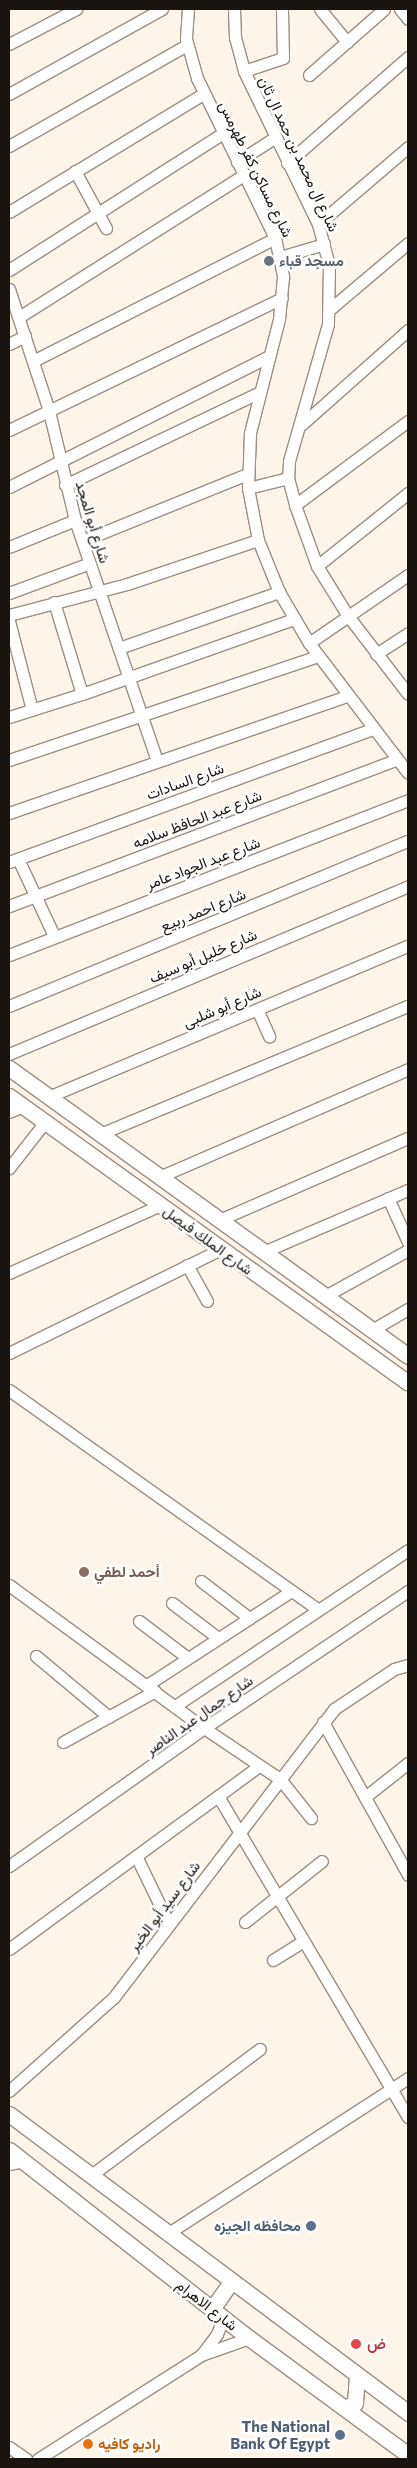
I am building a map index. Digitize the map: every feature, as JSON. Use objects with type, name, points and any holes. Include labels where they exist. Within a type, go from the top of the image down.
[{"type":"main road","name":"شارع الملك فيصل","points":[[9,1068],[408,1356]]},
{"type":"main road","name":"شارع الملك فيصل","points":[[9,1096],[16,1109],[45,1122],[408,1382]]},
{"type":"main road","points":[[378,1362],[390,1356],[389,1342]]},
{"type":"main road","points":[[408,1372],[408,1382]]},
{"type":"main road","points":[[9,2114],[357,2377],[408,2413]]},
{"type":"main road","name":"شارع الاهرام","points":[[9,2150],[16,2162],[408,2455]]},
{"type":"main road","points":[[218,2313],[231,2282]]},
{"type":"main road","points":[[345,2408],[355,2403],[357,2377]]},
{"type":"street","points":[[9,44],[76,9]]},
{"type":"street","points":[[9,94],[162,9]]},
{"type":"street","name":"شارع مساكن كفر طهرمس","points":[[188,9],[187,45],[203,94],[275,238],[280,256],[282,298],[250,433],[247,474],[248,488],[258,540],[279,592],[309,643],[347,696],[408,774]]},
{"type":"street","name":"شارع ال محمد بن حمد ال ثان","points":[[234,9],[235,37],[244,72],[274,138],[318,224],[324,244],[330,309],[302,425],[289,461],[288,478],[295,505],[317,566],[348,616],[408,694]]},
{"type":"street","points":[[244,72],[283,58],[282,9]]},
{"type":"street","points":[[320,9],[347,42]]},
{"type":"street","points":[[309,76],[384,9]]},
{"type":"street","points":[[400,9],[408,19]]},
{"type":"street","points":[[9,146],[187,45]]},
{"type":"street","points":[[287,163],[408,57]]},
{"type":"street","points":[[9,212],[203,94]]},
{"type":"street","points":[[9,270],[222,134]]},
{"type":"street","points":[[237,162],[274,138]]},
{"type":"street","points":[[318,224],[406,152]]},
{"type":"street","points":[[75,171],[106,228]]},
{"type":"street","points":[[18,318],[244,175]]},
{"type":"street","points":[[32,360],[275,238]]},
{"type":"street","points":[[280,256],[324,244]]},
{"type":"street","points":[[330,309],[407,247]]},
{"type":"street","name":"شارع أبو المجد","points":[[9,289],[49,411],[65,485],[75,520],[157,761]]},
{"type":"street","points":[[9,430],[282,298]]},
{"type":"street","points":[[302,425],[408,330]]},
{"type":"street","points":[[9,344],[24,336]]},
{"type":"street","points":[[9,486],[269,356]]},
{"type":"street","points":[[65,485],[258,393]]},
{"type":"street","points":[[295,505],[408,421]]},
{"type":"street","points":[[82,541],[247,474]]},
{"type":"street","points":[[248,488],[288,478]]},
{"type":"street","points":[[317,566],[408,493]]},
{"type":"street","points":[[9,547],[75,520]]},
{"type":"street","points":[[9,615],[100,590],[258,540]]},
{"type":"street","points":[[9,593],[90,563]]},
{"type":"street","points":[[309,643],[408,575]]},
{"type":"street","points":[[120,648],[279,592]]},
{"type":"street","points":[[54,602],[82,694]]},
{"type":"street","points":[[9,716],[82,694],[294,619]]},
{"type":"street","points":[[9,622],[32,710]]},
{"type":"street","points":[[376,654],[408,634]]},
{"type":"street","points":[[9,760],[318,656]]},
{"type":"street","points":[[9,813],[347,696]]},
{"type":"street","name":"شارع السادات","points":[[14,860],[372,729]]},
{"type":"street","name":"شارع عبد الحافظ سلامه","points":[[9,906],[396,760]]},
{"type":"street","name":"شارع عبد الجواد عامر","points":[[9,955],[408,800]]},
{"type":"street","name":"شارع احمد ربيع","points":[[9,1006],[408,841]]},
{"type":"street","points":[[14,860],[35,895],[54,936]]},
{"type":"street","name":"شارع خليل أبو سيف","points":[[9,1054],[408,886]]},
{"type":"street","name":"شارع أبو شلبى","points":[[48,1096],[408,946]]},
{"type":"street","points":[[100,1134],[408,1006]]},
{"type":"street","points":[[257,1009],[270,1036]]},
{"type":"street","points":[[159,1177],[408,1069]]},
{"type":"street","points":[[9,1168],[45,1122]]},
{"type":"street","points":[[219,1220],[408,1138]]},
{"type":"street","points":[[263,1252],[408,1190]]},
{"type":"street","points":[[388,1198],[408,1242]]},
{"type":"street","points":[[9,1273],[160,1205]]},
{"type":"street","points":[[9,1353],[221,1249]]},
{"type":"street","points":[[326,1296],[408,1250]]},
{"type":"street","points":[[187,1265],[207,1301]]},
{"type":"street","points":[[372,1330],[408,1309]]},
{"type":"street","points":[[9,1390],[318,1610]]},
{"type":"street","points":[[175,1706],[408,1550]]},
{"type":"street","points":[[201,1581],[249,1618]]},
{"type":"street","points":[[9,1585],[204,1728],[280,1779],[312,1818]]},
{"type":"street","points":[[63,1742],[109,1717],[151,1688],[188,1658],[291,1591]]},
{"type":"street","name":"شارع جمال عبد الناصر","points":[[9,1866],[204,1728],[408,1591]]},
{"type":"street","points":[[172,1603],[218,1638]]},
{"type":"street","points":[[139,1621],[188,1658]]},
{"type":"street","points":[[36,1656],[109,1717]]},
{"type":"street","name":"شارع سيد أبو الخير","points":[[9,2091],[114,1997],[323,1722],[341,1702],[394,1669],[408,1665]]},
{"type":"street","points":[[323,1722],[408,1875]]},
{"type":"street","points":[[365,1797],[408,1763]]},
{"type":"street","points":[[9,1950],[259,1766]]},
{"type":"street","points":[[218,1796],[408,2117]]},
{"type":"street","points":[[136,1856],[169,1924]]},
{"type":"street","points":[[245,1922],[322,1861]]},
{"type":"street","points":[[273,1960],[304,1941]]},
{"type":"street","points":[[90,2176],[260,2049]]},
{"type":"street","points":[[167,2234],[408,2078]]},
{"type":"street","points":[[201,2355],[217,2334],[218,2313]]},
{"type":"street","points":[[38,2459],[201,2355],[249,2338]]},
{"type":"street","points":[[9,2447],[26,2459]]},
{"type":"place","name":"مسجد قباء","points":[[269,261]]},
{"type":"place","name":"أحمد لطفي","points":[[84,1572]]},
{"type":"place","name":"محافظه الجيزه","points":[[311,2226]]},
{"type":"place","name":"ض","points":[[356,2344]]},
{"type":"place","name":"The National Bank Of Egypt","points":[[340,2435]]},
{"type":"place","name":"راديو كافيه","points":[[88,2444]]}]
